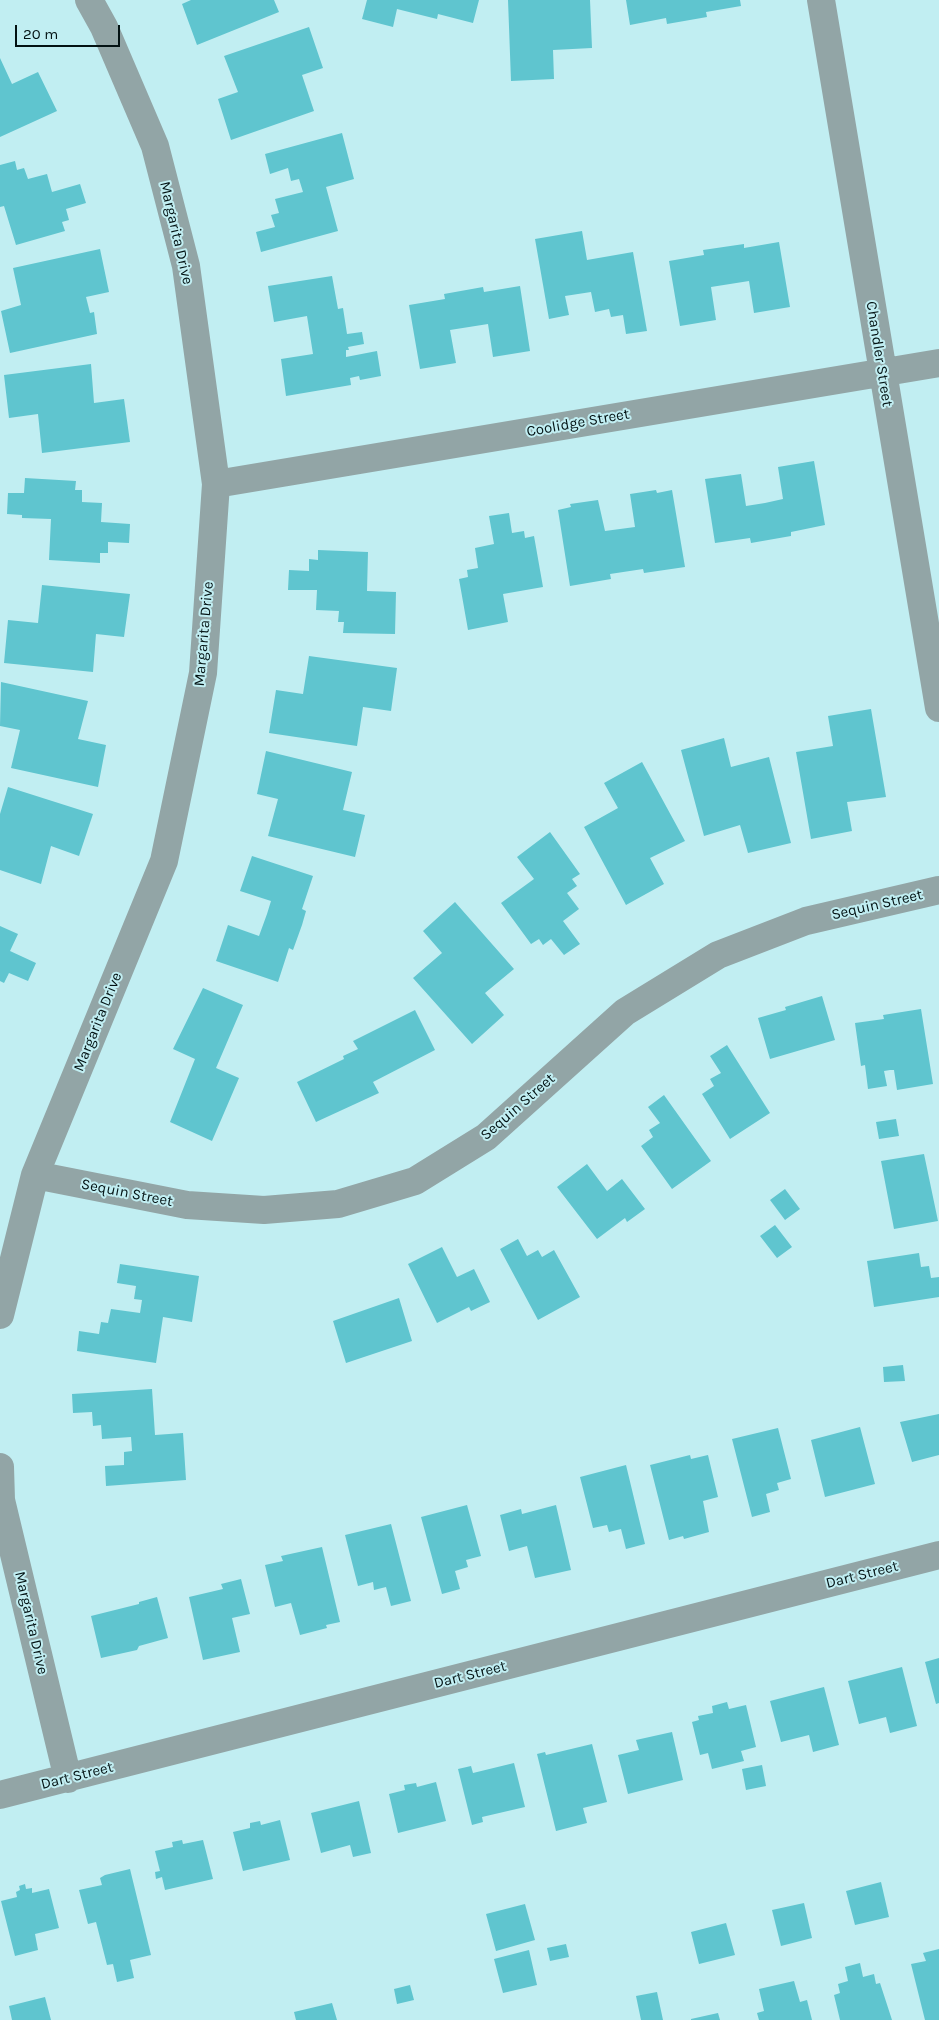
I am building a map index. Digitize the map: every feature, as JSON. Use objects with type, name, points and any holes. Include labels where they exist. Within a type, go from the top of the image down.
[{"type":"street","name":"Margarita Drive","points":[[0,1315],[36,1175],[164,861],[203,673],[216,484],[186,266],[154,146],[104,28],[89,0]]},
{"type":"street","name":"Chandler Street","points":[[821,0],[939,708]]},
{"type":"street","name":"Coolidge Street","points":[[216,484],[939,363]]},
{"type":"street","name":"Sequin Street","points":[[36,1175],[187,1205],[264,1210],[338,1204],[415,1181],[486,1137],[625,1012],[718,955],[806,921],[939,890]]},
{"type":"street","name":"Margarita Drive","points":[[0,1467],[1,1500],[68,1779]]},
{"type":"street","name":"Dart Street","points":[[0,1795],[939,1555]]},
{"type":"building","points":[[191,0],[274,0],[279,12],[197,45],[182,4]]},
{"type":"building","points":[[367,0],[479,0],[473,23],[438,14],[437,19],[397,9],[393,27],[362,19]]},
{"type":"building","points":[[508,0],[590,0],[592,48],[553,50],[554,79],[511,81]]},
{"type":"building","points":[[626,0],[740,0],[741,6],[706,12],[707,17],[667,24],[666,18],[630,25]]},
{"type":"building","points":[[309,27],[323,68],[302,75],[314,111],[231,140],[218,99],[238,92],[224,56]]},
{"type":"building","points":[[0,58],[12,84],[38,72],[57,111],[0,137]]},
{"type":"building","points":[[342,133],[354,179],[326,187],[338,231],[261,252],[256,232],[275,227],[271,215],[279,213],[275,199],[303,192],[299,179],[291,181],[288,168],[270,174],[265,154]]},
{"type":"building","points":[[15,161],[17,170],[24,168],[28,179],[47,174],[52,192],[80,184],[86,203],[66,209],[69,220],[62,222],[65,231],[16,245],[4,206],[0,207],[0,165]]},
{"type":"building","points":[[582,231],[587,260],[633,252],[647,331],[626,334],[623,315],[611,317],[609,309],[595,312],[591,292],[565,296],[569,315],[549,319],[535,239]]},
{"type":"building","points":[[779,242],[790,307],[754,313],[749,281],[711,287],[716,320],[680,326],[669,261],[704,255],[703,250],[744,244],[744,248]]},
{"type":"building","points":[[100,249],[109,292],[86,297],[90,313],[94,312],[97,334],[10,353],[1,311],[21,305],[13,268]]},
{"type":"building","points":[[332,276],[338,309],[343,308],[347,334],[362,332],[364,344],[348,347],[349,350],[346,350],[346,357],[377,351],[381,376],[360,380],[359,376],[350,378],[351,385],[286,396],[281,359],[313,354],[307,316],[274,322],[268,286]]},
{"type":"building","points":[[520,286],[530,351],[493,357],[488,324],[450,330],[456,363],[420,369],[409,305],[445,299],[444,294],[483,287],[484,292]]},
{"type":"building","points":[[91,364],[94,403],[124,399],[130,442],[42,453],[38,414],[9,418],[4,375]]},
{"type":"building","points":[[814,461],[825,525],[791,532],[791,536],[751,543],[750,538],[715,543],[705,479],[741,474],[746,506],[765,503],[783,499],[778,467]]},
{"type":"building","points":[[25,478],[76,481],[75,490],[82,490],[82,502],[102,503],[101,522],[130,524],[129,543],[108,542],[108,553],[100,553],[100,563],[49,560],[51,519],[22,518],[22,515],[7,514],[8,493],[24,493]]},
{"type":"building","points":[[656,490],[657,493],[672,490],[685,567],[644,573],[643,569],[610,574],[611,579],[570,586],[558,510],[571,507],[570,504],[598,500],[605,531],[635,527],[630,494]]},
{"type":"building","points":[[509,513],[512,533],[524,531],[525,538],[534,536],[543,587],[503,594],[508,622],[468,630],[459,579],[468,577],[467,570],[478,568],[475,548],[494,544],[489,516]]},
{"type":"building","points":[[318,550],[368,552],[367,591],[396,592],[395,634],[343,633],[344,622],[338,622],[339,611],[316,610],[317,590],[288,590],[289,570],[309,571],[309,559],[318,560]]},
{"type":"building","points":[[42,585],[130,594],[124,637],[96,634],[93,672],[4,663],[8,620],[38,623]]},
{"type":"building","points":[[309,656],[397,668],[391,711],[363,707],[357,746],[269,733],[276,690],[303,694]]},
{"type":"building","points":[[1,682],[88,701],[78,739],[106,745],[98,787],[11,768],[20,730],[0,726]]},
{"type":"building","points":[[871,709],[886,797],[847,802],[852,831],[811,839],[796,752],[833,746],[828,716]]},
{"type":"building","points":[[724,738],[731,767],[769,757],[791,843],[748,853],[740,825],[704,836],[681,750]]},
{"type":"building","points":[[266,751],[352,772],[343,810],[365,815],[355,857],[268,836],[278,799],[257,794]]},
{"type":"building","points":[[642,762],[685,841],[650,858],[664,884],[626,905],[584,827],[618,808],[604,783]]},
{"type":"building","points":[[8,787],[93,814],[79,856],[51,846],[41,884],[0,870],[0,814]]},
{"type":"building","points":[[550,832],[580,874],[572,879],[577,886],[567,893],[579,909],[563,921],[580,944],[564,955],[551,939],[543,945],[539,939],[531,944],[501,903],[534,879],[517,857]]},
{"type":"building","points":[[252,856],[313,876],[302,909],[306,911],[302,925],[293,950],[289,948],[278,982],[216,961],[228,925],[259,936],[267,914],[271,901],[240,891]]},
{"type":"building","points":[[455,902],[514,969],[485,993],[504,1015],[472,1044],[413,978],[442,953],[423,931]]},
{"type":"building","points":[[0,926],[18,934],[10,951],[36,963],[28,981],[9,973],[4,983],[0,981]]},
{"type":"building","points":[[203,988],[243,1005],[216,1068],[239,1078],[212,1141],[170,1122],[195,1059],[173,1049]]},
{"type":"building","points":[[822,996],[835,1040],[770,1059],[758,1018],[786,1010],[785,1007]]},
{"type":"building","points":[[921,1009],[933,1084],[897,1090],[894,1070],[890,1070],[884,1071],[887,1086],[868,1089],[865,1065],[861,1066],[855,1023],[884,1019],[883,1015]]},
{"type":"building","points":[[415,1010],[435,1050],[373,1082],[379,1093],[316,1122],[297,1082],[344,1059],[343,1056],[358,1049],[353,1041]]},
{"type":"building","points":[[727,1045],[770,1113],[730,1139],[702,1094],[714,1086],[710,1079],[721,1073],[710,1056]]},
{"type":"building","points":[[664,1095],[711,1161],[672,1189],[641,1146],[653,1137],[649,1130],[660,1123],[648,1107]]},
{"type":"building","points":[[896,1119],[899,1136],[879,1139],[876,1122]]},
{"type":"building","points":[[924,1154],[938,1221],[894,1229],[881,1161]]},
{"type":"building","points":[[587,1164],[607,1191],[622,1179],[645,1209],[627,1222],[625,1218],[597,1239],[557,1187]]},
{"type":"building","points":[[785,1189],[800,1209],[785,1220],[770,1200]]},
{"type":"building","points":[[775,1225],[792,1247],[777,1258],[760,1236]]},
{"type":"building","points":[[518,1239],[527,1256],[538,1250],[542,1257],[554,1250],[580,1297],[538,1320],[500,1249]]},
{"type":"building","points":[[442,1247],[457,1277],[474,1269],[490,1302],[471,1311],[469,1307],[437,1323],[408,1264]]},
{"type":"building","points":[[919,1253],[921,1267],[929,1266],[931,1278],[939,1277],[939,1297],[874,1307],[867,1261]]},
{"type":"building","points":[[120,1264],[199,1276],[192,1322],[163,1317],[156,1363],[77,1351],[79,1331],[99,1334],[101,1322],[108,1323],[111,1309],[140,1313],[142,1300],[134,1299],[136,1286],[117,1283]]},
{"type":"building","points":[[399,1298],[412,1341],[346,1363],[333,1321]]},
{"type":"building","points":[[903,1365],[905,1381],[884,1382],[883,1367]]},
{"type":"building","points":[[152,1389],[155,1435],[183,1433],[186,1480],[106,1486],[105,1466],[124,1465],[124,1452],[132,1451],[131,1437],[102,1439],[101,1425],[93,1426],[92,1412],[73,1413],[72,1394]]},
{"type":"building","points":[[939,1414],[939,1455],[912,1462],[900,1422]]},
{"type":"building","points":[[860,1427],[875,1484],[825,1497],[811,1440]]},
{"type":"building","points":[[778,1428],[791,1479],[777,1483],[779,1490],[766,1494],[770,1512],[752,1517],[732,1439]]},
{"type":"building","points":[[690,1455],[691,1459],[708,1455],[718,1497],[703,1501],[709,1532],[684,1539],[683,1536],[669,1540],[650,1465]]},
{"type":"building","points":[[626,1465],[645,1544],[626,1549],[621,1529],[609,1532],[607,1525],[593,1528],[580,1477]]},
{"type":"building","points":[[467,1505],[481,1556],[466,1560],[468,1567],[455,1571],[460,1589],[442,1594],[421,1517]]},
{"type":"building","points":[[556,1505],[571,1570],[535,1578],[527,1546],[509,1551],[500,1515],[521,1509],[522,1514]]},
{"type":"building","points":[[391,1524],[411,1601],[391,1606],[386,1587],[374,1590],[373,1582],[358,1586],[345,1535]]},
{"type":"building","points":[[322,1547],[340,1622],[326,1625],[327,1628],[300,1635],[291,1603],[275,1607],[265,1565],[283,1561],[281,1556]]},
{"type":"building","points":[[241,1579],[250,1614],[232,1618],[240,1652],[203,1660],[189,1597],[223,1589],[221,1584]]},
{"type":"building","points":[[157,1597],[168,1638],[139,1646],[137,1650],[101,1658],[91,1616],[139,1604],[139,1602]]},
{"type":"building","points":[[939,1658],[939,1703],[936,1704],[925,1662]]},
{"type":"building","points":[[902,1667],[917,1726],[890,1733],[886,1717],[859,1724],[848,1681]]},
{"type":"building","points":[[824,1687],[839,1745],[813,1752],[809,1735],[781,1742],[770,1701]]},
{"type":"building","points":[[727,1702],[729,1709],[746,1705],[756,1747],[741,1751],[744,1761],[712,1769],[708,1753],[700,1755],[692,1722],[699,1720],[698,1716],[713,1713],[712,1706]]},
{"type":"building","points":[[672,1732],[683,1780],[628,1794],[618,1755],[639,1750],[636,1740]]},
{"type":"building","points":[[592,1744],[607,1802],[583,1808],[587,1823],[556,1831],[537,1754],[545,1752],[546,1755]]},
{"type":"building","points":[[514,1763],[525,1807],[482,1817],[483,1822],[472,1825],[458,1769],[471,1766],[473,1773]]},
{"type":"building","points":[[762,1765],[766,1786],[746,1790],[742,1769]]},
{"type":"building","points":[[436,1782],[446,1821],[398,1833],[389,1794],[405,1790],[404,1785],[416,1783],[417,1787]]},
{"type":"building","points":[[359,1801],[371,1853],[353,1857],[350,1845],[321,1853],[311,1813]]},
{"type":"building","points":[[280,1820],[290,1860],[243,1871],[233,1832],[250,1828],[250,1823],[260,1821],[261,1825]]},
{"type":"building","points":[[182,1840],[183,1844],[203,1840],[213,1879],[165,1890],[162,1877],[156,1879],[155,1872],[160,1871],[155,1851],[173,1847],[172,1842]]},
{"type":"building","points":[[130,1869],[151,1955],[130,1960],[134,1978],[117,1982],[113,1964],[107,1965],[96,1922],[88,1924],[79,1890],[102,1885],[100,1878],[105,1875]]},
{"type":"building","points":[[881,1882],[889,1917],[855,1925],[846,1891]]},
{"type":"building","points":[[25,1884],[26,1889],[32,1888],[32,1893],[49,1889],[59,1928],[35,1934],[38,1950],[15,1956],[1,1901],[17,1897],[16,1892],[20,1890],[19,1886]]},
{"type":"building","points":[[804,1903],[812,1938],[781,1946],[772,1910]]},
{"type":"building","points":[[525,1904],[535,1940],[496,1951],[486,1914]]},
{"type":"building","points":[[726,1923],[735,1955],[699,1964],[691,1932]]},
{"type":"building","points":[[566,1944],[569,1957],[550,1961],[547,1948]]},
{"type":"building","points":[[939,1949],[939,2020],[925,2020],[911,1964],[926,1961],[923,1953]]},
{"type":"building","points":[[529,1950],[537,1985],[503,1993],[494,1959]]},
{"type":"building","points":[[860,1963],[863,1977],[874,1974],[876,1984],[880,1983],[892,2020],[840,2020],[834,1995],[840,1993],[838,1984],[848,1981],[845,1967]]},
{"type":"building","points":[[794,1981],[800,2002],[807,2000],[812,2020],[759,2020],[757,2013],[764,2011],[759,1989]]},
{"type":"building","points":[[410,1985],[414,2000],[397,2004],[394,1989]]},
{"type":"building","points":[[657,1992],[663,2020],[641,2020],[636,1996]]},
{"type":"building","points":[[45,1997],[51,2020],[12,2020],[9,2006]]},
{"type":"building","points":[[332,2003],[337,2020],[296,2020],[294,2012]]},
{"type":"building","points":[[718,2013],[720,2020],[691,2020],[691,2019]]}]
